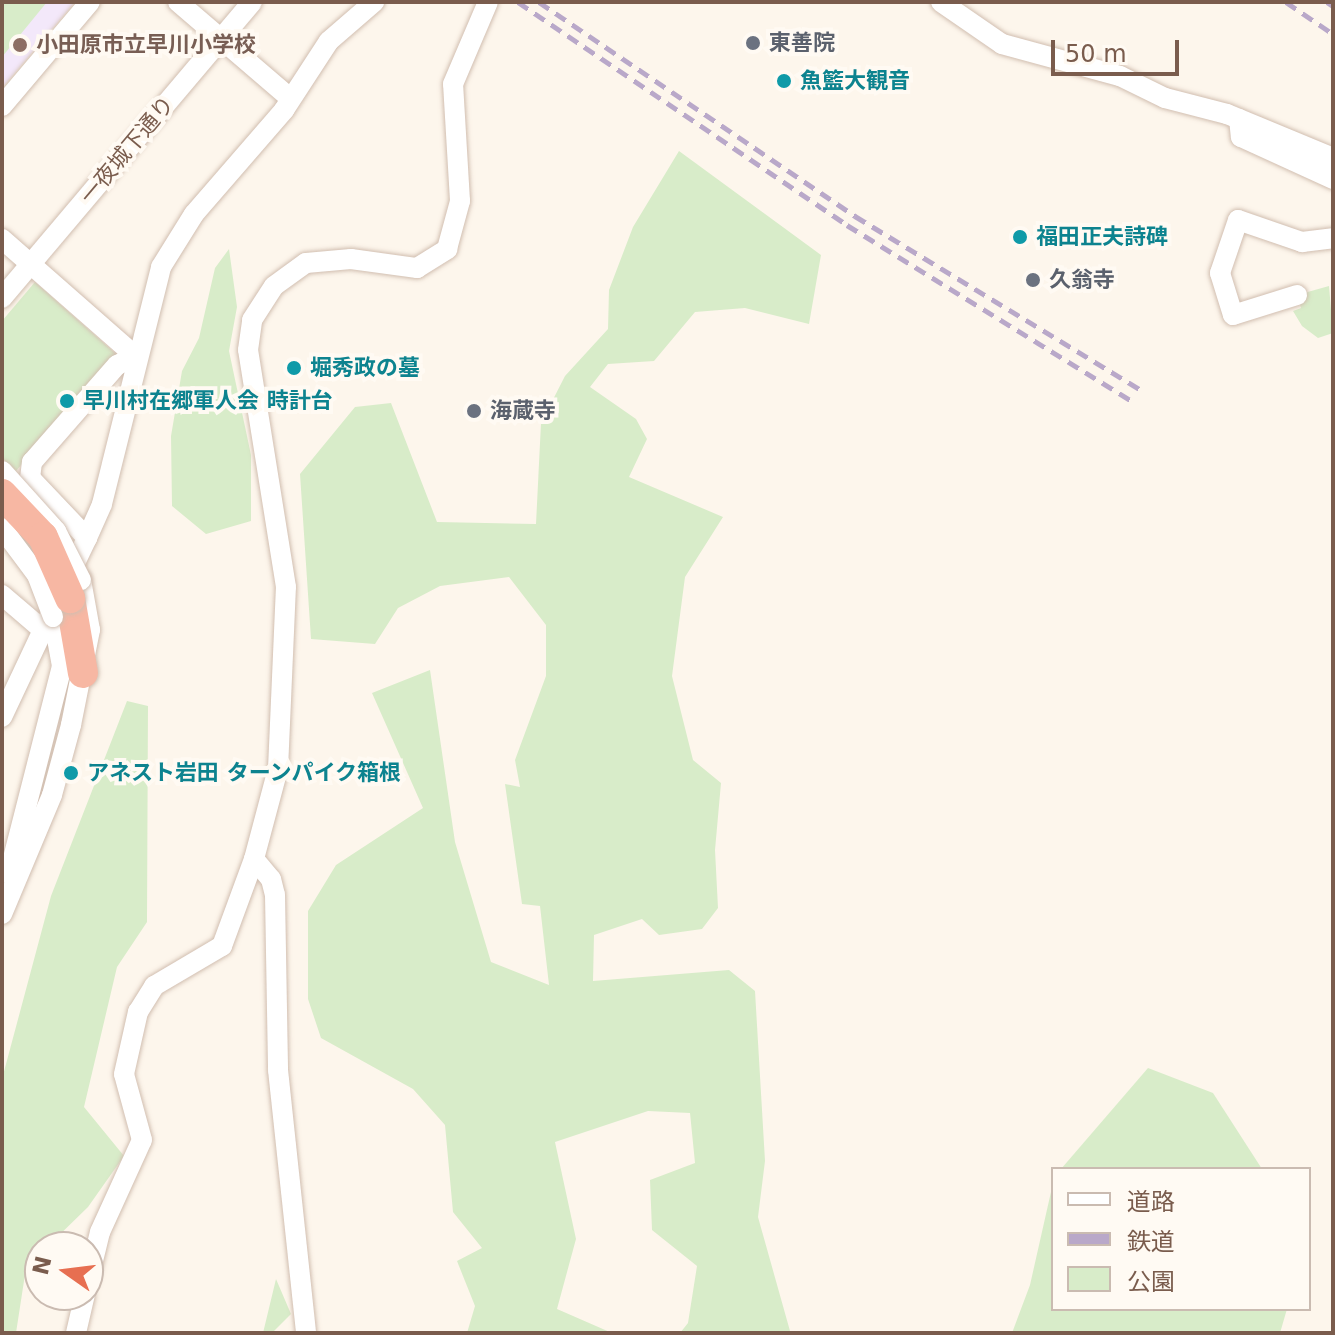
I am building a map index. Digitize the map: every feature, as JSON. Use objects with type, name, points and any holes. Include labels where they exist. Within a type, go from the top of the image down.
[{"type":"highway","points":[[2,494],[43,537],[62,606],[73,669]]},
{"type":"highway","points":[[2,508],[40,551],[62,606]]},
{"type":"street","points":[[2,106],[90,2]]},
{"type":"street","points":[[178,2],[290,98]]},
{"type":"street","name":"一夜城下通り","points":[[2,298],[252,2]]},
{"type":"street","points":[[4,706],[62,606],[102,504],[135,356],[161,267],[194,214],[253,151],[329,41],[374,2]]},
{"type":"street","points":[[100,1231],[142,1140],[124,1074],[138,1012],[154,986],[222,946],[254,859],[278,769],[287,608],[285,565],[248,350],[252,320],[274,286],[306,263],[332,258],[417,268],[447,249],[460,201],[453,84],[488,2]]},
{"type":"street","points":[[941,2],[1002,44],[1102,70],[1165,98],[1239,119],[1333,158]]},
{"type":"street","points":[[1239,119],[1241,137],[1333,179]]},
{"type":"street","points":[[1297,295],[1233,315],[1220,273],[1238,220],[1302,242],[1333,238]]},
{"type":"street","points":[[2,239],[135,356]]},
{"type":"street","points":[[87,538],[30,478],[32,462],[117,365],[135,356]]},
{"type":"street","points":[[2,471],[56,531],[62,606]]},
{"type":"street","points":[[2,528],[62,606]]},
{"type":"street","points":[[2,595],[62,606]]},
{"type":"street","points":[[2,912],[52,795],[73,669]]},
{"type":"street","points":[[254,859],[271,879],[275,895],[278,1070],[306,1333]]},
{"type":"street","points":[[76,1333],[81,1311]]},
{"type":"shaded area","name":"小田原市立早川小学校","points":[[2,2],[75,2],[2,88]]},
{"type":"green space","points":[[2,2],[47,2],[2,57]]},
{"type":"green space","points":[[679,151],[821,255],[809,324],[745,308],[695,312],[654,361],[608,364],[590,387],[636,419],[647,439],[629,477],[723,517],[685,577],[672,676],[693,760],[721,783],[715,850],[718,908],[702,929],[659,935],[642,919],[594,935],[593,981],[729,970],[755,991],[765,1161],[758,1217],[790,1331],[680,1333],[688,1323],[697,1266],[652,1230],[650,1180],[695,1163],[690,1113],[648,1111],[555,1142],[576,1239],[557,1309],[612,1333],[467,1333],[475,1306],[457,1261],[482,1248],[453,1212],[445,1125],[413,1089],[321,1038],[308,999],[308,911],[336,865],[423,808],[372,693],[430,670],[455,842],[491,962],[549,985],[540,906],[522,904],[505,784],[520,787],[515,760],[546,676],[546,625],[509,577],[440,586],[398,608],[375,644],[311,639],[300,474],[355,407],[391,403],[437,522],[536,524],[541,423],[565,376],[608,329],[609,290],[633,227]]},
{"type":"green space","points":[[229,249],[237,307],[229,351],[251,455],[251,521],[206,534],[172,506],[171,436],[182,371],[199,338],[215,268]]},
{"type":"green space","points":[[35,282],[116,354],[16,471],[2,458],[2,321]]},
{"type":"green space","points":[[1329,286],[1333,333],[1318,338],[1302,326],[1293,311],[1301,308],[1297,295]]},
{"type":"green space","points":[[127,701],[148,706],[147,922],[117,967],[84,1107],[124,1156],[88,1207],[63,1231],[24,1231],[24,1281],[16,1333],[2,1333],[2,1079],[51,896]]},
{"type":"green space","points":[[1148,1068],[1213,1093],[1261,1167],[1063,1167]]},
{"type":"green space","points":[[1051,1192],[1051,1311],[1286,1311],[1280,1333],[1012,1333],[1030,1285]]},
{"type":"green space","points":[[276,1279],[291,1314],[274,1331],[278,1333],[263,1333]]},
{"type":"railway","points":[[518,2],[847,225],[1132,401]]},
{"type":"railway","points":[[539,2],[855,216],[1141,390]]},
{"type":"railway","points":[[1286,2],[1333,34]]},
{"type":"railway","points":[[1327,2],[1333,6]]},
{"type":"place","name":"東善院","points":[[753,43]]},
{"type":"place","name":"小田原市立早川小学校","points":[[20,45]]},
{"type":"place","name":"魚籃大観音","points":[[784,81]]},
{"type":"place","name":"福田正夫詩碑","points":[[1020,237]]},
{"type":"place","name":"久翁寺","points":[[1033,280]]},
{"type":"place","name":"堀秀政の墓","points":[[294,368]]},
{"type":"place","name":"早川村在郷軍人会 時計台","points":[[67,401]]},
{"type":"place","name":"海蔵寺","points":[[474,411]]},
{"type":"place","name":"アネスト岩田 ターンパイク箱根","points":[[71,773]]}]
